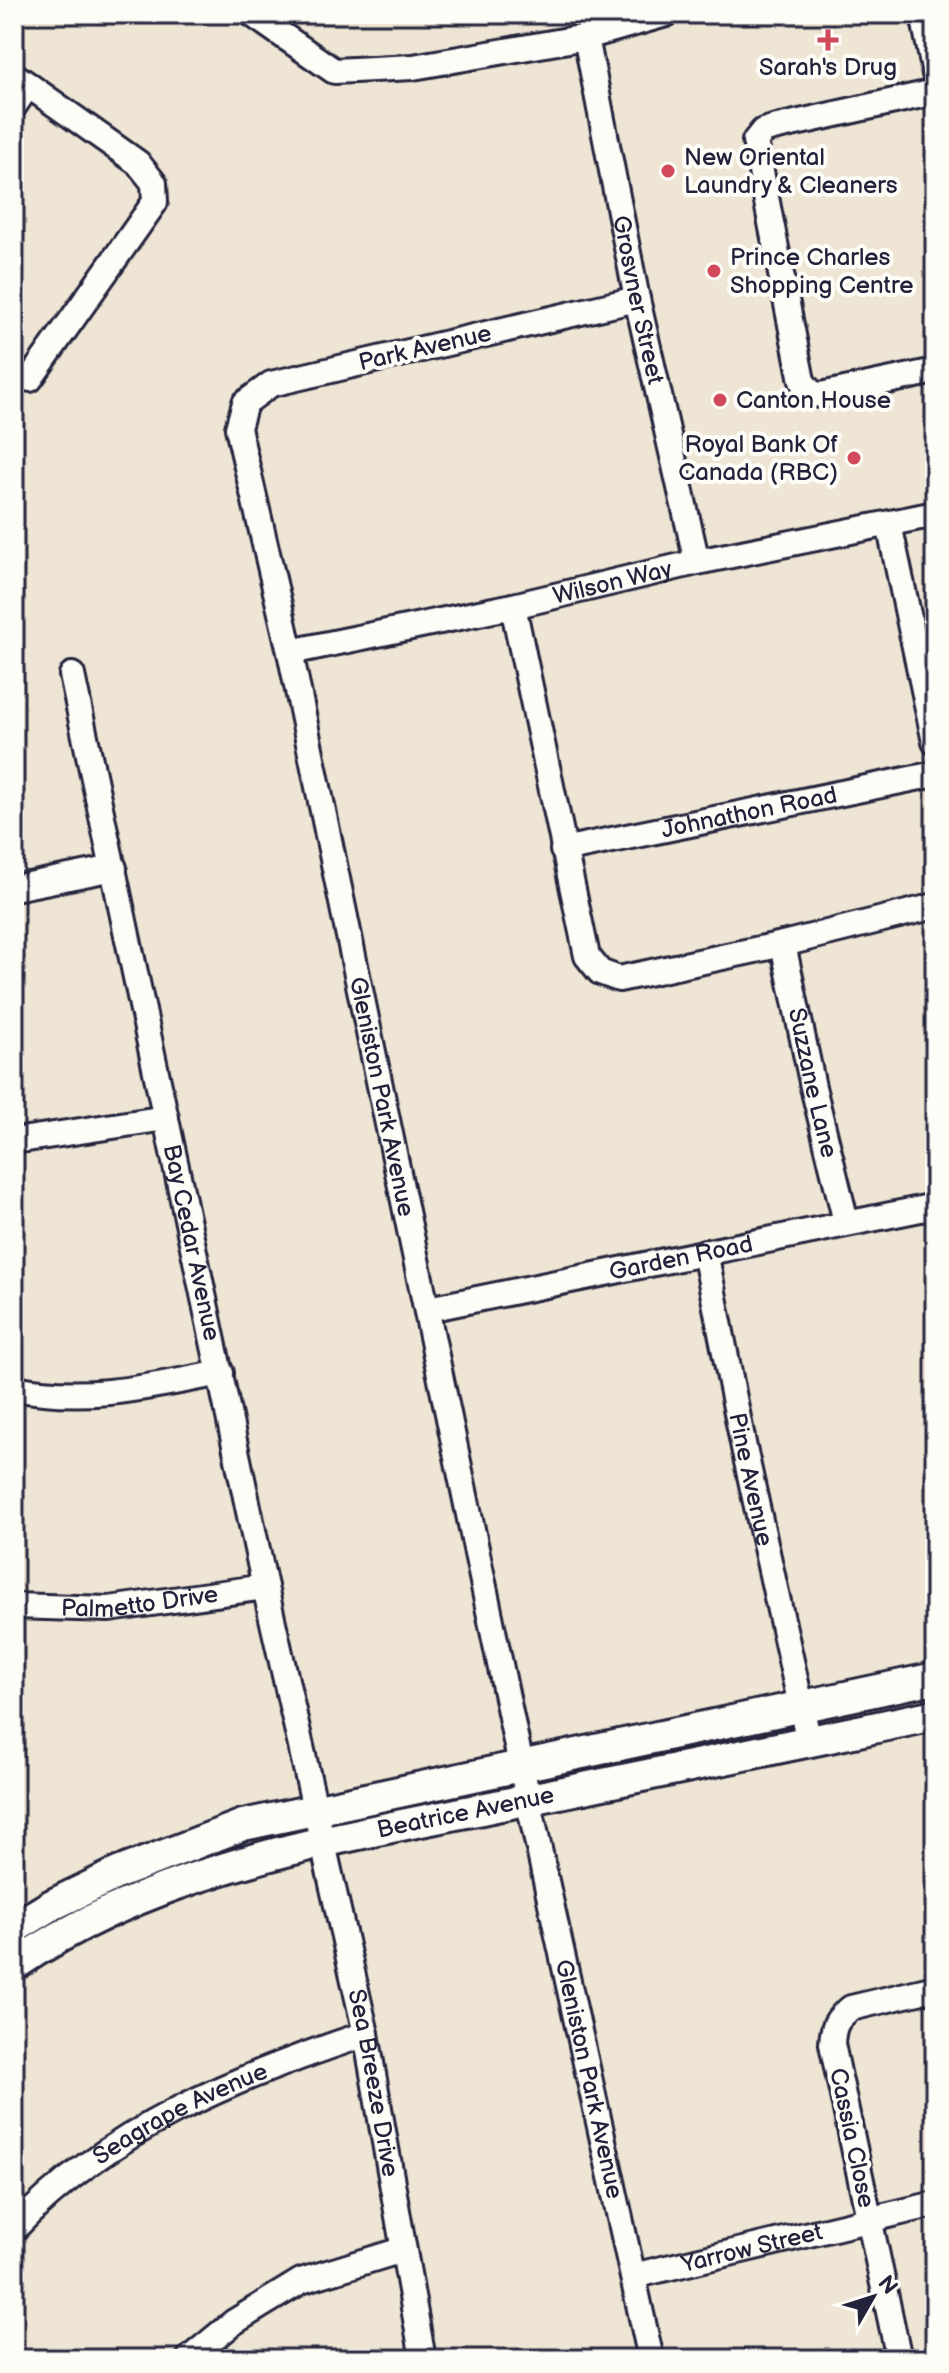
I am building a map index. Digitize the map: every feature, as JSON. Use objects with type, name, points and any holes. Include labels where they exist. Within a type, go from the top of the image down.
[{"type":"main road","name":"Beatrice Avenue","points":[[14,1928],[52,1905],[118,1873],[243,1825],[935,1678]]},
{"type":"main road","name":"Beatrice Avenue","points":[[14,1965],[112,1910],[203,1874],[321,1841],[935,1715]]},
{"type":"street","points":[[252,14],[334,71],[413,67],[586,37],[666,14]]},
{"type":"street","points":[[923,14],[935,74]]},
{"type":"street","name":"Grosvner Street","points":[[586,37],[637,299],[697,562]]},
{"type":"street","points":[[14,106],[21,80],[138,163],[154,183],[155,202],[30,379]]},
{"type":"street","points":[[935,92],[773,128],[763,131],[755,141],[802,381],[811,393],[821,395],[935,371]]},
{"type":"street","name":"Park Avenue","points":[[238,428],[245,403],[271,384],[637,299]]},
{"type":"street","name":"Gleniston Park Avenue","points":[[238,428],[290,652],[528,1799],[651,2359]]},
{"type":"street","name":"Wilson Way","points":[[290,652],[513,606],[697,562],[935,514]]},
{"type":"street","points":[[889,524],[935,742]]},
{"type":"street","points":[[513,606],[587,956],[600,972],[619,979],[783,944],[935,906]]},
{"type":"street","name":"Bay Cedar Avenue","points":[[72,675],[265,1587],[316,1809]]},
{"type":"street","name":"Johnathon Road","points":[[563,850],[935,774]]},
{"type":"street","points":[[14,888],[114,868]]},
{"type":"street","name":"Suzzane Lane","points":[[783,944],[846,1222]]},
{"type":"street","points":[[14,1141],[166,1118]]},
{"type":"street","name":"Garden Road","points":[[428,1309],[935,1206]]},
{"type":"street","name":"Pine Avenue","points":[[705,1252],[809,1742]]},
{"type":"street","points":[[14,1388],[80,1396],[221,1373]]},
{"type":"street","name":"Palmetto Drive","points":[[14,1606],[109,1609],[265,1587]]},
{"type":"street","name":"Sea Breeze Drive","points":[[316,1809],[366,2034],[423,2359]]},
{"type":"street","name":"Cassia Close","points":[[899,2359],[832,2044],[833,2026],[851,2008],[935,1988]]},
{"type":"street","name":"Seagrape Avenue","points":[[14,2229],[74,2175],[125,2139],[179,2108],[283,2063],[366,2034]]},
{"type":"street","name":"Yarrow Street","points":[[633,2276],[935,2204]]},
{"type":"street","points":[[189,2359],[234,2322],[301,2281],[402,2250]]},
{"type":"place","name":"Sarah's Drug","points":[[828,40]]},
{"type":"place","name":"New Oriental Laundry & Cleaners","points":[[668,171]]},
{"type":"place","name":"Prince Charles Shopping Centre","points":[[714,271]]},
{"type":"place","name":"Canton House","points":[[720,400]]},
{"type":"place","name":"Royal Bank Of Canada (RBC)","points":[[854,458]]}]
